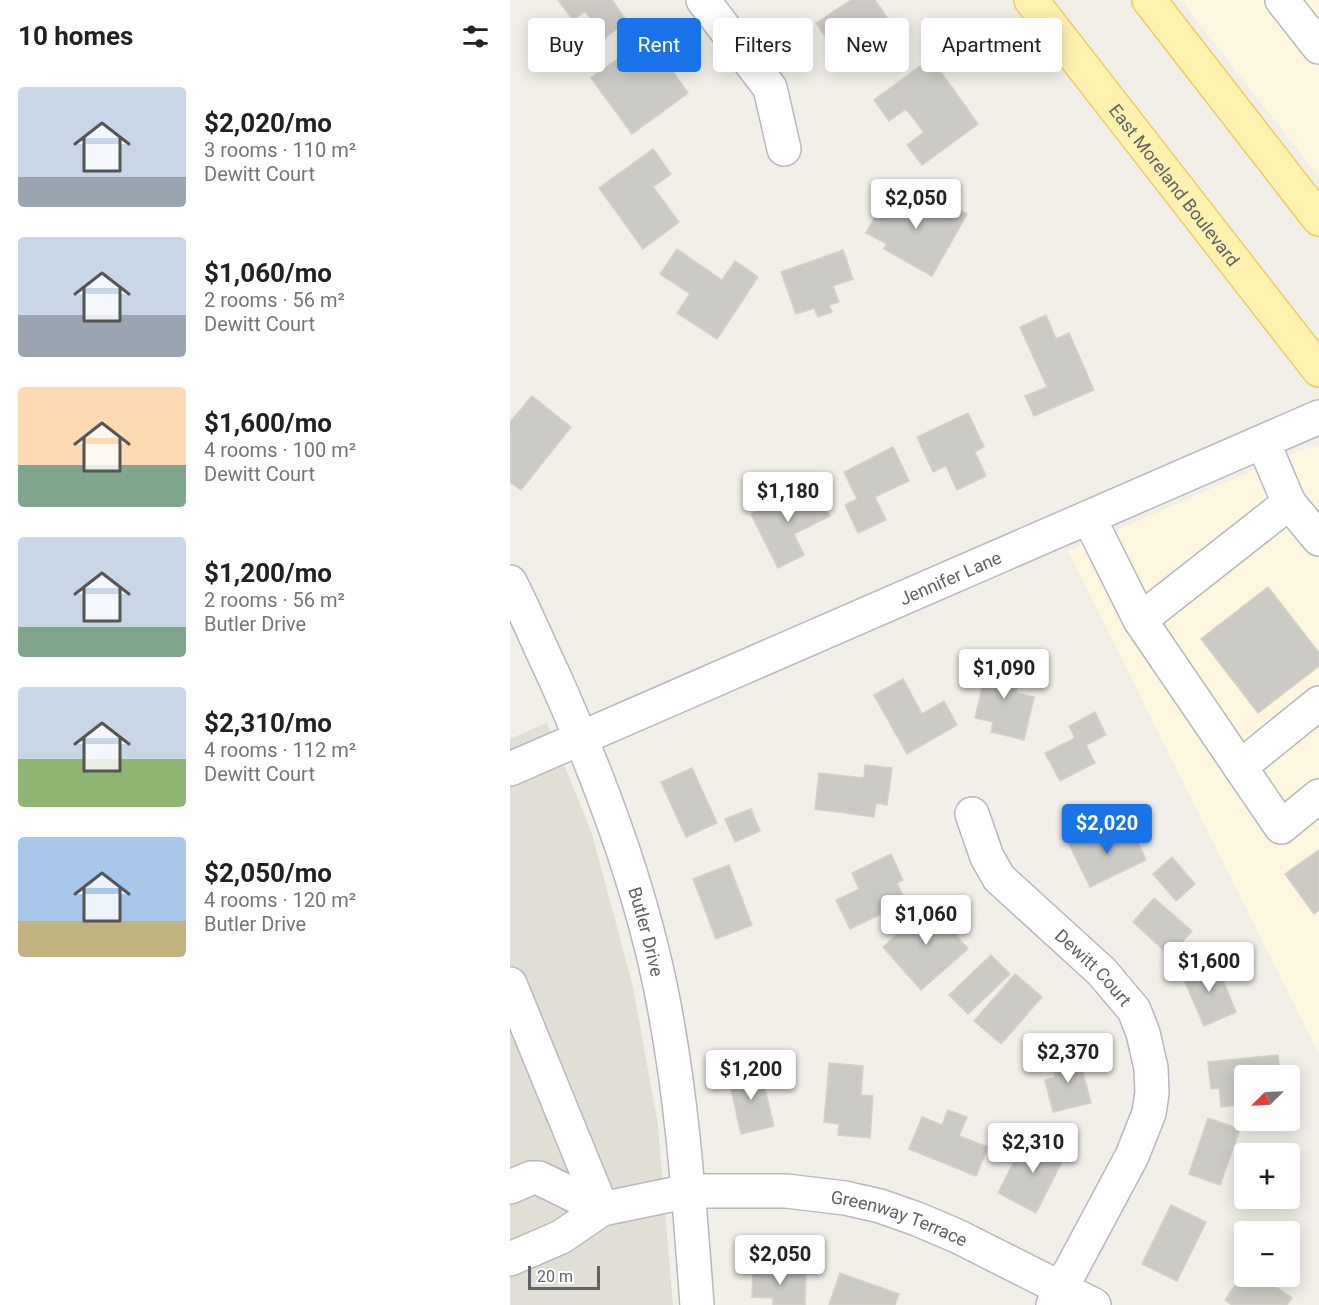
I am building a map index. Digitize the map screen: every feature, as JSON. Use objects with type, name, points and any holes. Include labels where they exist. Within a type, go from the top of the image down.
[{"type":"main road","name":"East Moreland Boulevard","points":[[1031,0],[1319,370]]},
{"type":"main road","points":[[1133,0],[1181,43]]},
{"type":"main road","points":[[1149,0],[1319,219]]},
{"type":"main road","points":[[1275,312],[1319,336]]},
{"type":"street","points":[[703,0],[770,88],[784,148]]},
{"type":"street","points":[[1282,0],[1319,47]]},
{"type":"street","name":"Jennifer Lane","points":[[510,769],[1319,417]]},
{"type":"street","points":[[1263,442],[1289,503],[1319,539]]},
{"type":"street","points":[[1140,620],[1289,503]]},
{"type":"street","points":[[1089,518],[1140,620],[1281,827],[1319,796]]},
{"type":"street","name":"Butler Drive","points":[[510,582],[582,739],[619,839],[660,983],[671,1044],[689,1191],[697,1305]]},
{"type":"street","points":[[1240,767],[1319,703]]},
{"type":"street","name":"Dewitt Court","points":[[972,814],[987,857],[999,878],[1102,972],[1134,1010],[1143,1033],[1151,1068],[1152,1093],[1149,1113],[1132,1156],[1057,1296]]},
{"type":"street","points":[[510,984],[602,1209]]},
{"type":"street","points":[[510,1187],[531,1178],[539,1178],[602,1209]]},
{"type":"street","name":"Greenway Terrace","points":[[602,1209],[689,1191],[808,1193],[845,1198],[880,1206],[957,1236],[1057,1296],[1094,1305]]},
{"type":"street","points":[[510,1259],[561,1237],[602,1209]]},
{"type":"shaded area","points":[[1182,0],[1319,0],[1319,177],[1193,16]]},
{"type":"shaded area","points":[[1319,446],[1319,1054],[1068,551],[1300,450]]},
{"type":"shaded area","points":[[547,723],[592,834],[633,987],[658,1125],[673,1305],[510,1305],[510,739]]},
{"type":"building","points":[[558,0],[612,0],[625,18],[617,18],[617,29],[605,38],[605,18],[590,18],[585,11],[576,18],[572,18]]},
{"type":"building","points":[[851,0],[875,0],[887,18],[825,18],[825,37],[816,23]]},
{"type":"building","points":[[617,59],[617,72],[673,72],[688,93],[632,134],[591,78],[599,72],[605,72],[605,68]]},
{"type":"building","points":[[921,65],[921,72],[941,72],[978,124],[922,165],[907,145],[924,132],[906,109],[889,121],[874,100]]},
{"type":"building","points":[[653,149],[671,174],[653,187],[679,222],[643,249],[599,188]]},
{"type":"building","points":[[890,190],[909,201],[914,192],[947,210],[950,204],[967,214],[932,276],[884,249],[887,244],[866,233]]},
{"type":"building","points":[[677,249],[722,280],[735,261],[758,277],[717,339],[677,313],[690,294],[660,274]]},
{"type":"building","points":[[843,250],[853,279],[833,286],[839,302],[829,305],[832,312],[818,317],[814,308],[796,314],[781,272]]},
{"type":"building","points":[[1046,315],[1056,339],[1069,333],[1094,390],[1034,416],[1025,396],[1047,387],[1020,327]]},
{"type":"building","points":[[532,396],[571,427],[521,490],[510,482],[510,420]]},
{"type":"building","points":[[968,413],[984,447],[975,452],[986,476],[957,490],[946,466],[933,472],[917,437]]},
{"type":"building","points":[[893,447],[909,481],[875,497],[886,520],[858,533],[845,505],[857,499],[844,472]]},
{"type":"building","points":[[795,485],[802,500],[818,492],[830,516],[794,534],[804,555],[778,568],[751,514],[772,503],[770,498]]},
{"type":"building","points":[[1268,587],[1319,653],[1319,666],[1258,713],[1201,639]]},
{"type":"building","points":[[989,658],[1022,666],[1016,693],[1034,697],[1024,740],[991,732],[993,722],[975,718]]},
{"type":"building","points":[[903,679],[922,714],[944,701],[957,725],[907,754],[874,695]]},
{"type":"building","points":[[1095,712],[1106,735],[1086,745],[1095,763],[1060,781],[1045,753],[1075,738],[1069,726]]},
{"type":"building","points":[[865,765],[892,768],[887,805],[876,803],[874,817],[815,809],[819,773],[864,778]]},
{"type":"building","points":[[692,768],[717,823],[686,837],[661,782]]},
{"type":"building","points":[[751,809],[760,831],[735,842],[725,819]]},
{"type":"building","points":[[1131,827],[1146,860],[1090,887],[1069,844],[1100,829],[1105,840]]},
{"type":"building","points":[[1319,850],[1319,910],[1314,914],[1285,874]]},
{"type":"building","points":[[891,854],[903,880],[897,883],[906,902],[850,929],[836,900],[859,889],[852,873]]},
{"type":"building","points":[[1172,857],[1195,884],[1176,901],[1153,874]]},
{"type":"building","points":[[729,865],[752,925],[716,939],[693,879]]},
{"type":"building","points":[[1154,898],[1192,931],[1170,956],[1133,922]]},
{"type":"building","points":[[934,901],[955,925],[951,929],[968,949],[921,990],[883,947]]},
{"type":"building","points":[[991,955],[1010,974],[968,1014],[949,995]]},
{"type":"building","points":[[1215,961],[1236,1012],[1204,1026],[1182,975]]},
{"type":"building","points":[[1015,974],[1042,997],[1001,1044],[974,1021]]},
{"type":"building","points":[[1078,1054],[1091,1103],[1053,1112],[1045,1080],[1055,1077],[1051,1061]]},
{"type":"building","points":[[1278,1055],[1279,1065],[1234,1065],[1234,1105],[1221,1107],[1219,1088],[1211,1089],[1208,1062]]},
{"type":"building","points":[[829,1063],[863,1066],[861,1095],[873,1096],[870,1138],[838,1135],[839,1124],[824,1122]]},
{"type":"building","points":[[760,1069],[774,1126],[741,1134],[728,1076]]},
{"type":"building","points":[[948,1110],[967,1117],[959,1136],[988,1147],[976,1176],[909,1149],[922,1117],[942,1125]]},
{"type":"building","points":[[1208,1118],[1234,1127],[1234,1131],[1239,1131],[1220,1185],[1189,1174]]},
{"type":"building","points":[[1041,1136],[1068,1150],[1036,1213],[998,1193],[1022,1145],[1033,1150]]},
{"type":"building","points":[[1171,1205],[1206,1222],[1177,1281],[1142,1264]]},
{"type":"building","points":[[753,1269],[806,1270],[805,1305],[773,1305],[773,1298],[752,1297]]},
{"type":"building","points":[[840,1273],[899,1294],[895,1305],[829,1305]]},
{"type":"building","points":[[1234,1287],[1276,1287],[1292,1298],[1287,1305],[1232,1305],[1225,1300]]}]
